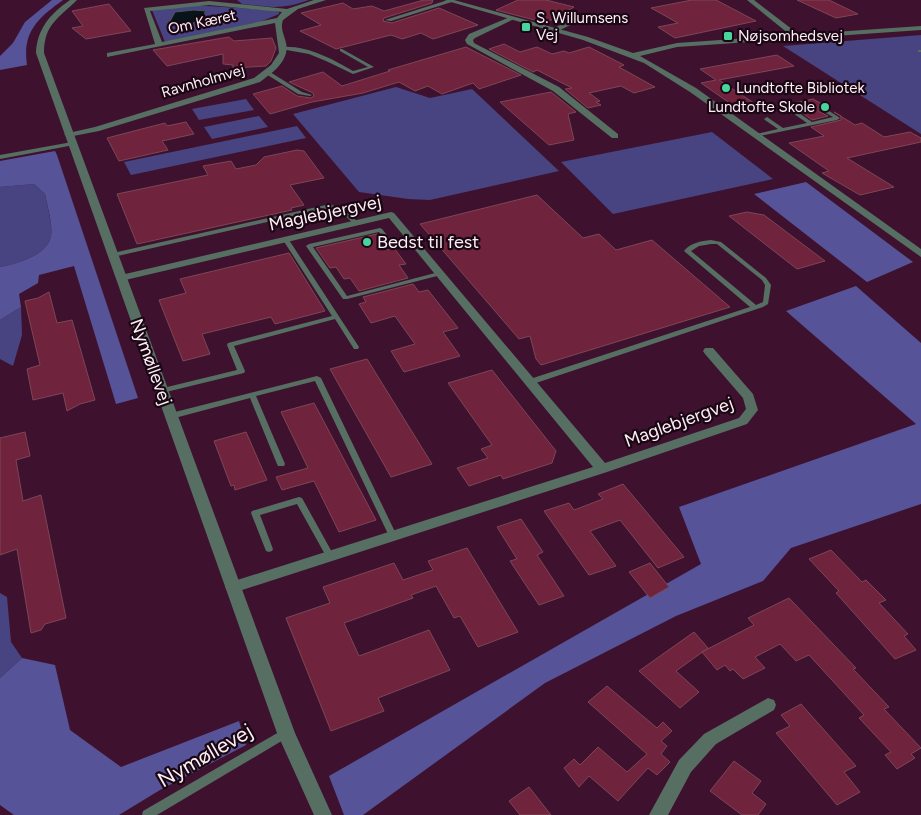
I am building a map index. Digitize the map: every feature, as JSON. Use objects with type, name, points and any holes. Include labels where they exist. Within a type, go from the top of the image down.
[{"type":"street","name":"Nymøllevej","points":[[74,0],[48,22],[39,42],[40,53],[286,734],[324,815]]},
{"type":"street","name":"Om Kæret","points":[[139,0],[146,9],[159,45]]},
{"type":"street","points":[[283,48],[278,26],[279,20],[289,11],[323,0]]},
{"type":"street","points":[[750,0],[797,36]]},
{"type":"street","points":[[389,20],[450,1],[632,55],[693,90],[921,254]]},
{"type":"street","name":"Om Kæret","points":[[146,9],[209,3],[289,11]]},
{"type":"street","points":[[553,30],[590,14]]},
{"type":"street","points":[[512,18],[472,36],[469,40],[471,44],[556,89],[616,136]]},
{"type":"street","name":"Om Kæret","points":[[110,55],[279,20]]},
{"type":"street","points":[[632,55],[663,47],[921,28]]},
{"type":"street","name":"Ravnholmvej","points":[[70,139],[159,108],[242,86],[268,73],[280,57],[283,48]]},
{"type":"street","name":"Maglebjergvej","points":[[121,278],[391,215],[602,469]]},
{"type":"street","name":"Maglebjergvej","points":[[233,587],[602,469],[744,421],[752,410],[749,397],[709,351]]},
{"type":"street","points":[[658,815],[685,766],[710,739],[768,705]]},
{"type":"lane","points":[[283,48],[296,48],[308,54],[321,56],[353,73],[372,67],[342,50]]},
{"type":"lane","points":[[268,73],[300,93],[310,96]]},
{"type":"lane","points":[[755,135],[837,118],[821,108]]},
{"type":"lane","points":[[796,113],[811,123]]},
{"type":"lane","points":[[767,119],[782,130]]},
{"type":"lane","points":[[0,157],[70,139]]},
{"type":"lane","points":[[113,254],[330,206],[344,212],[356,223]]},
{"type":"lane","points":[[409,238],[390,242],[380,230],[309,246],[345,298],[439,274]]},
{"type":"lane","points":[[286,240],[356,347]]},
{"type":"lane","points":[[530,382],[754,308],[766,302],[768,285],[764,279],[719,243],[711,242],[688,249],[687,251],[754,308]]},
{"type":"lane","points":[[162,391],[241,371],[230,345],[336,317]]},
{"type":"lane","points":[[171,416],[316,378],[394,536]]},
{"type":"lane","points":[[252,395],[281,464]]},
{"type":"lane","points":[[269,550],[255,513],[299,500],[330,556]]},
{"type":"lane","name":"Nymøllevej","points":[[147,815],[286,734]]},
{"type":"shaded area","points":[[52,0],[63,0],[46,13],[34,27],[27,43],[27,65],[0,70],[0,56],[13,43],[25,22]]},
{"type":"shaded area","points":[[237,0],[309,0],[276,7],[242,4]]},
{"type":"shaded area","points":[[192,5],[270,10],[279,12],[279,14],[260,22],[165,42],[152,10]]},
{"type":"shaded area","points":[[206,11],[199,19],[185,26],[169,23],[175,12]]},
{"type":"shaded area","points":[[921,35],[921,134],[783,46]]},
{"type":"shaded area","points":[[396,87],[430,98],[472,89],[559,171],[430,200],[359,192],[293,114]]},
{"type":"shaded area","points":[[246,99],[254,110],[199,120],[192,109]]},
{"type":"shaded area","points":[[259,116],[268,127],[212,139],[204,127]]},
{"type":"shaded area","points":[[297,126],[306,138],[131,175],[124,162]]},
{"type":"shaded area","points":[[712,132],[773,179],[613,214],[561,162]]},
{"type":"shaded area","points":[[55,151],[138,398],[116,404],[74,266],[39,275],[38,283],[19,294],[21,307],[0,320],[0,267],[30,258],[44,249],[51,236],[51,220],[45,194],[34,184],[0,187],[0,161]]},
{"type":"shaded area","points":[[806,182],[913,262],[867,282],[754,194]]},
{"type":"shaded area","points":[[34,184],[45,194],[50,215],[51,236],[44,249],[37,254],[14,264],[0,267],[0,187]]},
{"type":"shaded area","points":[[856,286],[921,343],[921,504],[791,548],[763,581],[676,616],[545,683],[363,815],[344,815],[329,776],[701,564],[679,507],[916,424],[786,311]]},
{"type":"shaded area","points":[[21,307],[22,335],[13,366],[0,359],[0,320]]},
{"type":"shaded area","points":[[0,593],[7,597],[11,642],[22,658],[0,678]]},
{"type":"shaded area","points":[[22,658],[55,665],[70,730],[121,767],[239,721],[246,745],[160,790],[119,815],[14,815],[0,805],[0,678]]},
{"type":"building","points":[[424,0],[433,0],[432,3],[384,18],[383,21],[392,23],[439,8],[478,25],[433,39],[421,33],[402,39],[391,35],[336,49],[300,31],[321,25],[301,13],[343,3],[353,9],[372,6],[384,11]]},
{"type":"building","points":[[518,0],[546,0],[574,7],[546,23],[496,10]]},
{"type":"building","points":[[692,0],[716,0],[756,21],[675,38],[658,27],[678,23],[651,8]]},
{"type":"building","points":[[797,0],[829,0],[858,14],[836,18]]},
{"type":"building","points":[[109,4],[131,31],[86,39],[72,28],[83,26],[72,11]]},
{"type":"building","points":[[229,37],[234,41],[272,38],[276,48],[271,61],[266,66],[233,68],[233,65],[223,64],[223,54],[167,66],[153,50]]},
{"type":"building","points":[[504,44],[520,52],[537,47],[552,54],[564,51],[569,53],[589,47],[624,65],[619,67],[655,87],[634,93],[621,86],[589,93],[600,101],[596,102],[601,105],[588,108],[565,89],[572,88],[537,70],[533,72],[489,49]]},
{"type":"building","points":[[466,47],[521,75],[479,89],[473,83],[442,94],[428,86],[415,91],[399,82],[363,93],[312,102],[270,114],[253,94],[282,86],[297,96],[311,98],[314,96],[313,93],[289,82],[323,72],[342,86]]},
{"type":"building","points":[[777,55],[794,66],[719,80],[763,109],[744,113],[701,83],[716,80],[700,69]]},
{"type":"building","points":[[551,92],[576,112],[568,114],[574,140],[549,145],[500,102]]},
{"type":"building","points":[[813,99],[824,105],[818,106],[818,111],[828,116],[812,120],[797,109],[793,110],[792,114],[780,106]]},
{"type":"building","points":[[841,116],[855,125],[862,123],[884,137],[910,132],[921,138],[921,142],[847,158],[894,187],[860,195],[822,173],[829,171],[789,143],[824,136],[811,127],[841,120]]},
{"type":"building","points":[[186,122],[194,134],[162,141],[168,150],[119,161],[107,138],[165,123],[167,126]]},
{"type":"building","points":[[297,150],[304,151],[324,178],[290,185],[304,205],[291,208],[292,210],[137,244],[117,194],[208,175],[203,166],[231,161],[236,169],[256,165],[264,157]]},
{"type":"building","points":[[537,195],[583,238],[599,234],[616,250],[652,240],[730,307],[541,365],[536,359],[530,336],[519,339],[420,224]]},
{"type":"building","points":[[747,212],[764,215],[825,261],[797,269],[729,216]]},
{"type":"building","points":[[377,234],[388,250],[394,248],[406,264],[399,265],[408,278],[359,291],[350,278],[344,279],[336,267],[330,268],[316,248]]},
{"type":"building","points":[[289,253],[325,311],[275,324],[271,317],[202,334],[210,354],[183,361],[159,300],[186,293],[180,279]]},
{"type":"building","points":[[413,284],[419,292],[428,290],[458,328],[443,332],[460,356],[404,372],[391,351],[415,344],[395,316],[371,323],[359,304],[366,302],[363,297]]},
{"type":"building","points":[[49,292],[57,323],[72,320],[95,400],[80,404],[67,411],[63,393],[33,400],[27,369],[40,365],[25,301],[38,298]]},
{"type":"building","points":[[367,359],[432,464],[391,477],[330,369]]},
{"type":"building","points":[[492,370],[556,451],[552,463],[503,479],[501,475],[469,486],[457,468],[488,458],[481,449],[492,445],[448,383]]},
{"type":"building","points":[[314,403],[376,520],[339,532],[314,481],[282,490],[276,477],[308,468],[281,412]]},
{"type":"building","points":[[25,432],[30,456],[16,460],[23,501],[41,495],[66,618],[45,624],[41,630],[31,633],[17,549],[0,555],[0,438]]},
{"type":"building","points":[[246,432],[267,480],[235,490],[234,485],[231,486],[214,441]]},
{"type":"building","points":[[623,484],[684,557],[658,568],[620,520],[590,531],[616,566],[589,575],[544,511],[569,503],[574,510],[603,499],[598,494]]},
{"type":"building","points":[[521,519],[543,552],[537,555],[564,596],[539,605],[510,561],[517,559],[497,527]]},
{"type":"building","points":[[467,548],[518,632],[478,647],[460,616],[454,618],[436,586],[411,595],[413,598],[344,623],[359,656],[429,630],[450,670],[378,698],[384,711],[331,731],[286,618],[330,603],[323,587],[394,563],[403,580],[433,570],[428,561]]},
{"type":"building","points":[[831,550],[862,582],[866,580],[886,600],[879,603],[908,634],[904,636],[916,650],[895,659],[836,593],[839,591],[809,559]]},
{"type":"building","points":[[650,563],[669,587],[650,598],[629,572]]},
{"type":"building","points":[[789,598],[856,668],[853,669],[889,707],[884,709],[921,748],[911,754],[915,758],[897,769],[885,755],[891,752],[859,718],[864,715],[809,655],[796,661],[780,644],[755,657],[765,668],[743,679],[733,669],[730,671],[725,665],[717,670],[702,652],[754,625],[748,618]]},
{"type":"building","points":[[694,632],[708,648],[676,671],[699,692],[680,708],[639,671]]},
{"type":"building","points":[[607,686],[657,728],[663,722],[672,731],[661,741],[667,746],[661,754],[670,762],[657,775],[648,768],[618,801],[589,776],[579,787],[564,768],[574,759],[580,765],[598,747],[627,772],[647,754],[588,702]]},
{"type":"building","points":[[801,704],[856,766],[844,772],[860,792],[837,805],[776,733],[790,726],[781,715]]},
{"type":"building","points":[[734,761],[761,781],[752,793],[766,804],[758,815],[742,815],[710,791]]},
{"type":"building","points":[[529,787],[551,815],[520,815],[509,801]]},
{"type":"place","name":"S. Willumsens Vej","points":[[526,27]]},
{"type":"place","name":"Nøjsomhedsvej","points":[[728,36]]},
{"type":"place","name":"Lundtofte Bibliotek","points":[[726,88]]},
{"type":"place","name":"Lundtofte Skole","points":[[825,107]]},
{"type":"place","name":"Bedst til fest","points":[[367,242]]}]
